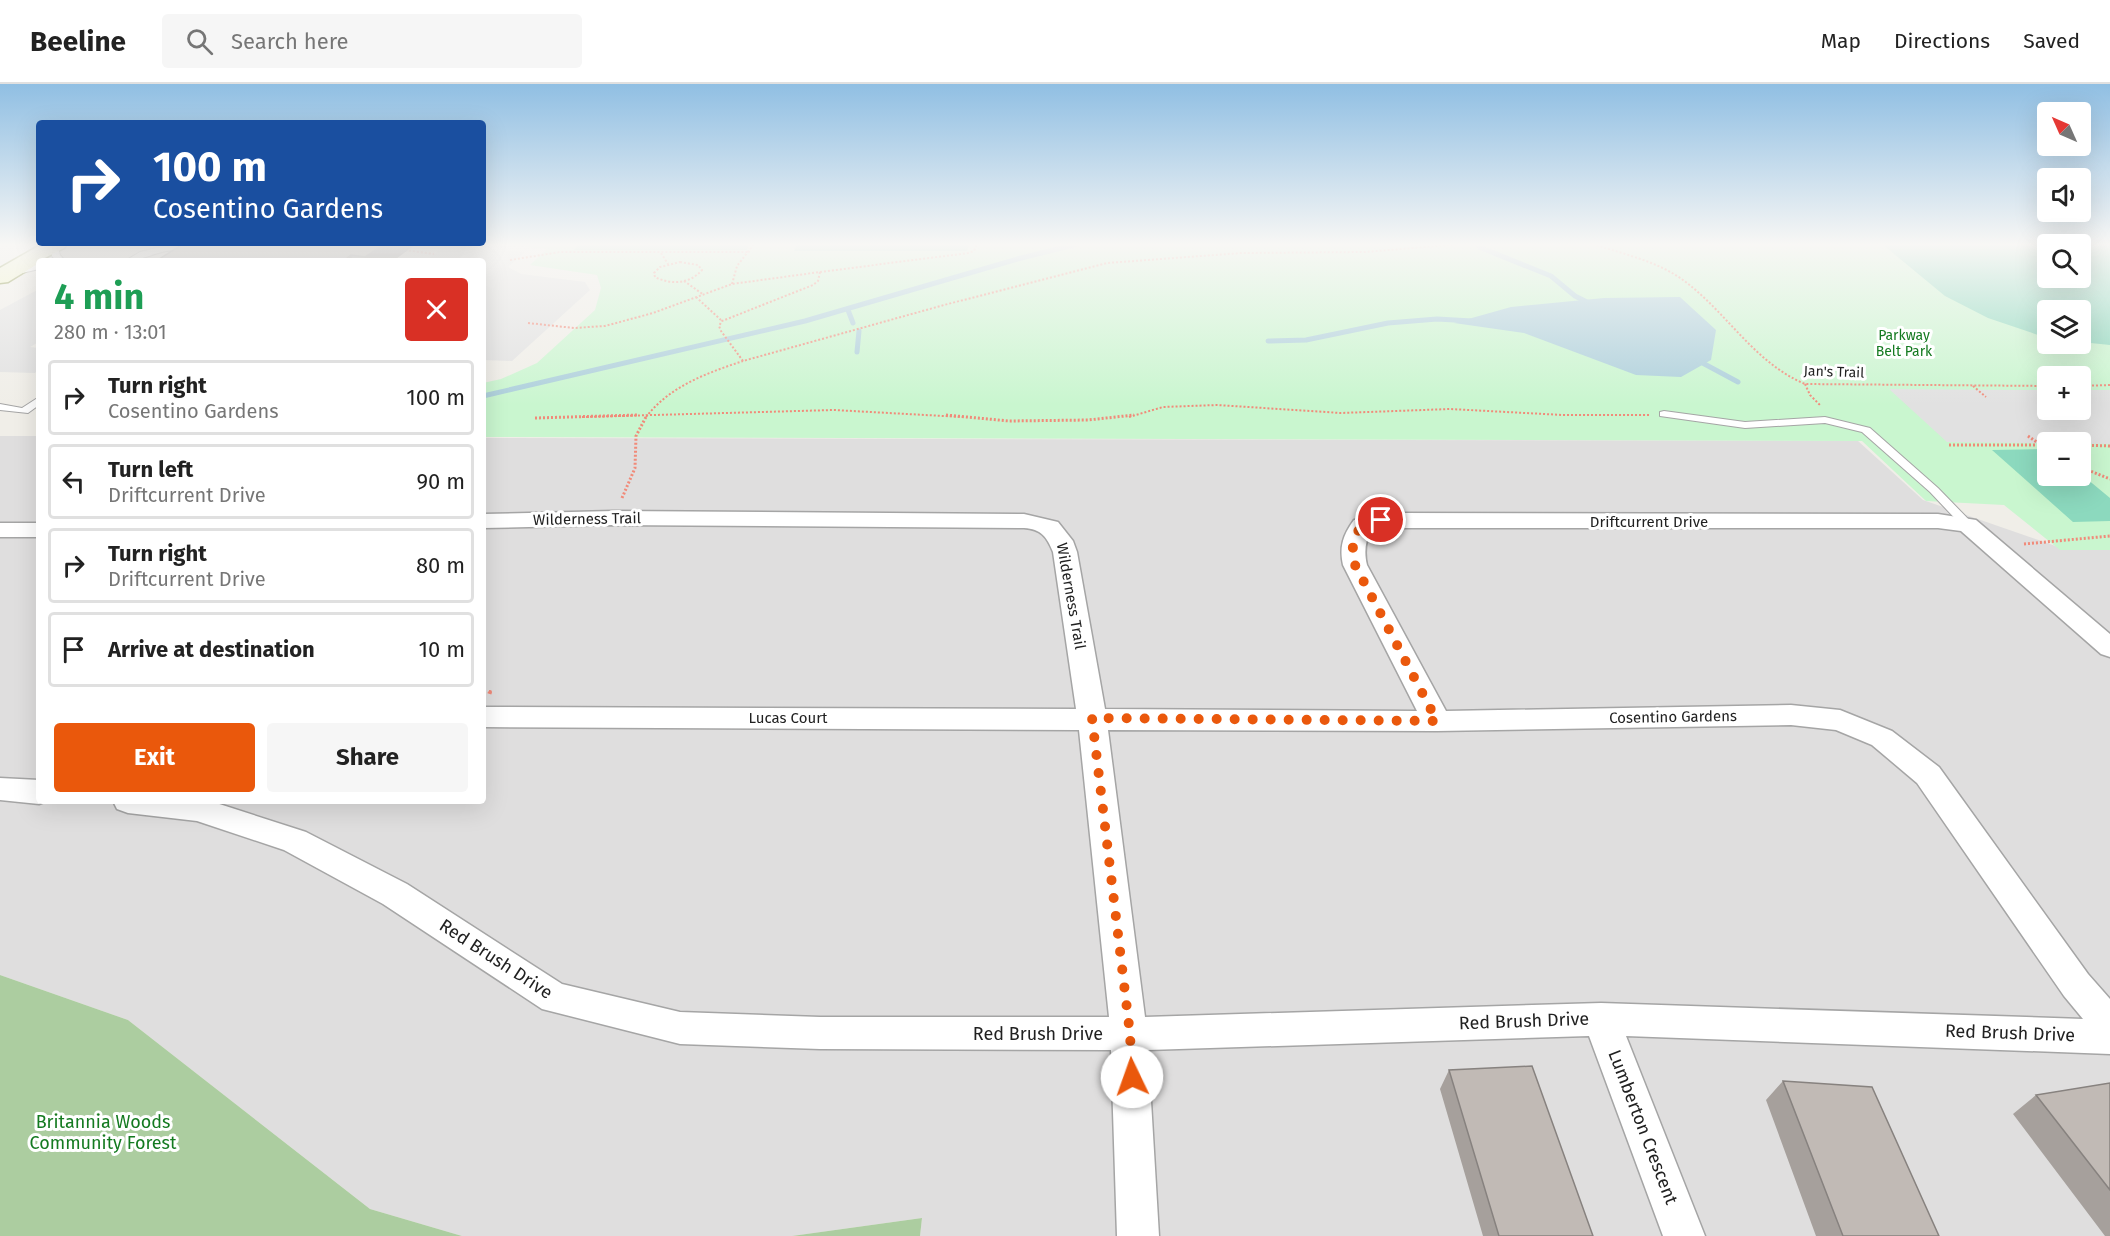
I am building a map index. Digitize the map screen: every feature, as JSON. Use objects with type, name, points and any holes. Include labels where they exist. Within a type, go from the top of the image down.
[{"type":"street","name":"Wilderness Trail","points":[[486,521],[613,518],[991,522],[1029,520],[1039,522],[1060,535],[1065,552],[1092,718],[1130,1034],[1138,1236]]},
{"type":"street","name":"Driftcurrent Drive","points":[[1437,721],[1355,565],[1351,549],[1354,537],[1362,525],[1381,520],[1399,519],[1426,522],[1938,521],[1968,525]]},
{"type":"street","points":[[1968,525],[2110,648]]},
{"type":"street","points":[[0,530],[36,530]]},
{"type":"street","name":"Cosentino Gardens","points":[[1092,718],[1437,721],[1791,715],[1840,720],[1882,738],[1928,776],[2076,985],[2110,1025]]},
{"type":"street","name":"Lucas Court","points":[[486,717],[1092,718]]},
{"type":"street","points":[[0,789],[36,792]]},
{"type":"street","name":"Red Brush Drive","points":[[154,804],[198,809],[295,841],[395,894],[554,998],[680,1028],[820,1033],[1130,1034],[1601,1018],[2110,1037]]},
{"type":"street","name":"Lumberton Crescent","points":[[1601,1018],[1684,1236]]},
{"type":"lane","points":[[0,416],[24,411],[36,402]]},
{"type":"lane","points":[[0,407],[36,411]]},
{"type":"lane","points":[[1664,414],[1745,425],[1825,420],[1866,430],[1934,490],[1968,525]]},
{"type":"path","points":[[528,323],[574,328],[604,326],[653,313],[694,298]]},
{"type":"path","points":[[697,298],[722,321]]},
{"type":"path","points":[[744,361],[719,326],[722,321],[781,298]]},
{"type":"path","points":[[613,518],[635,469],[634,445],[637,433],[647,416],[660,401],[676,388],[701,375],[744,361],[972,298]]},
{"type":"path","name":"Jan's Trail","points":[[1702,298],[1764,359],[1786,377],[1805,384],[2037,386]]},
{"type":"path","points":[[1972,385],[1986,397]]},
{"type":"path","points":[[2091,386],[2110,385]]},
{"type":"path","points":[[535,418],[834,410],[921,413],[1009,421],[1089,420],[1128,417],[1163,407],[1217,405],[1341,413],[1450,409],[1563,416],[1664,414]]},
{"type":"path","points":[[2028,436],[2037,443]]},
{"type":"path","points":[[1949,445],[2037,445]]},
{"type":"path","points":[[2091,445],[2110,446]]},
{"type":"path","points":[[2091,471],[2110,479]]},
{"type":"path","points":[[1992,545],[2110,536]]},
{"type":"shaded area","points":[[23,298],[36,298],[36,344],[30,347],[36,348],[35,373],[0,372],[0,310]]},
{"type":"shaded area","points":[[486,298],[581,298],[512,361],[486,360]]},
{"type":"shaded area","points":[[1889,389],[2037,390],[2037,420],[2091,420],[2091,390],[2110,390],[2110,444],[2091,444],[2091,432],[2037,432],[2037,443],[1947,442]]},
{"type":"shaded area","points":[[0,436],[36,436],[36,804],[486,804],[486,438],[1858,441],[1923,500],[2067,550],[2110,550],[2110,1236],[920,1236],[922,1218],[792,1236],[462,1236],[370,1209],[128,1020],[0,975]]},
{"type":"green space","name":"Parkway Belt Park","points":[[598,298],[2110,298],[2110,550],[2060,550],[2004,505],[1926,501],[1862,441],[486,437],[486,382],[501,379],[537,363],[595,310]]},
{"type":"green space","points":[[1948,298],[2110,298],[2110,345],[2091,343],[2091,300],[2037,300],[2037,335],[1988,318]]},
{"type":"green space","points":[[2037,449],[2037,486],[2091,486],[2091,482],[2110,498],[2110,521],[2073,522],[1992,450]]},
{"type":"green space","name":"Britannia Woods Community Forest","points":[[0,975],[128,1020],[370,1209],[462,1236],[0,1236]]},
{"type":"green space","points":[[922,1218],[920,1236],[792,1236]]},
{"type":"water","points":[[1604,298],[1681,298],[1716,330],[1711,360],[1681,377],[1636,375],[1524,333],[1454,323],[1511,307]]},
{"type":"building","points":[[1532,1066],[1593,1236],[1499,1236],[1449,1070]]},
{"type":"building","points":[[1783,1081],[1872,1087],[1939,1236],[1843,1236]]},
{"type":"building","points":[[2110,1083],[2110,1190],[2036,1095]]},
{"type":"waterway","points":[[486,395],[805,321],[885,298]]},
{"type":"waterway","points":[[1579,298],[1591,304]]},
{"type":"waterway","points":[[848,310],[853,323]]},
{"type":"waterway","points":[[1268,341],[1306,340],[1388,323],[1437,319],[1472,321]]},
{"type":"waterway","points":[[857,352],[859,331]]},
{"type":"waterway","points":[[1697,360],[1738,382]]},
{"type":"route","points":[[1132,1077],[1130,1034],[1092,718],[1437,721],[1355,565],[1351,549],[1354,537],[1362,525],[1381,520]]}]
